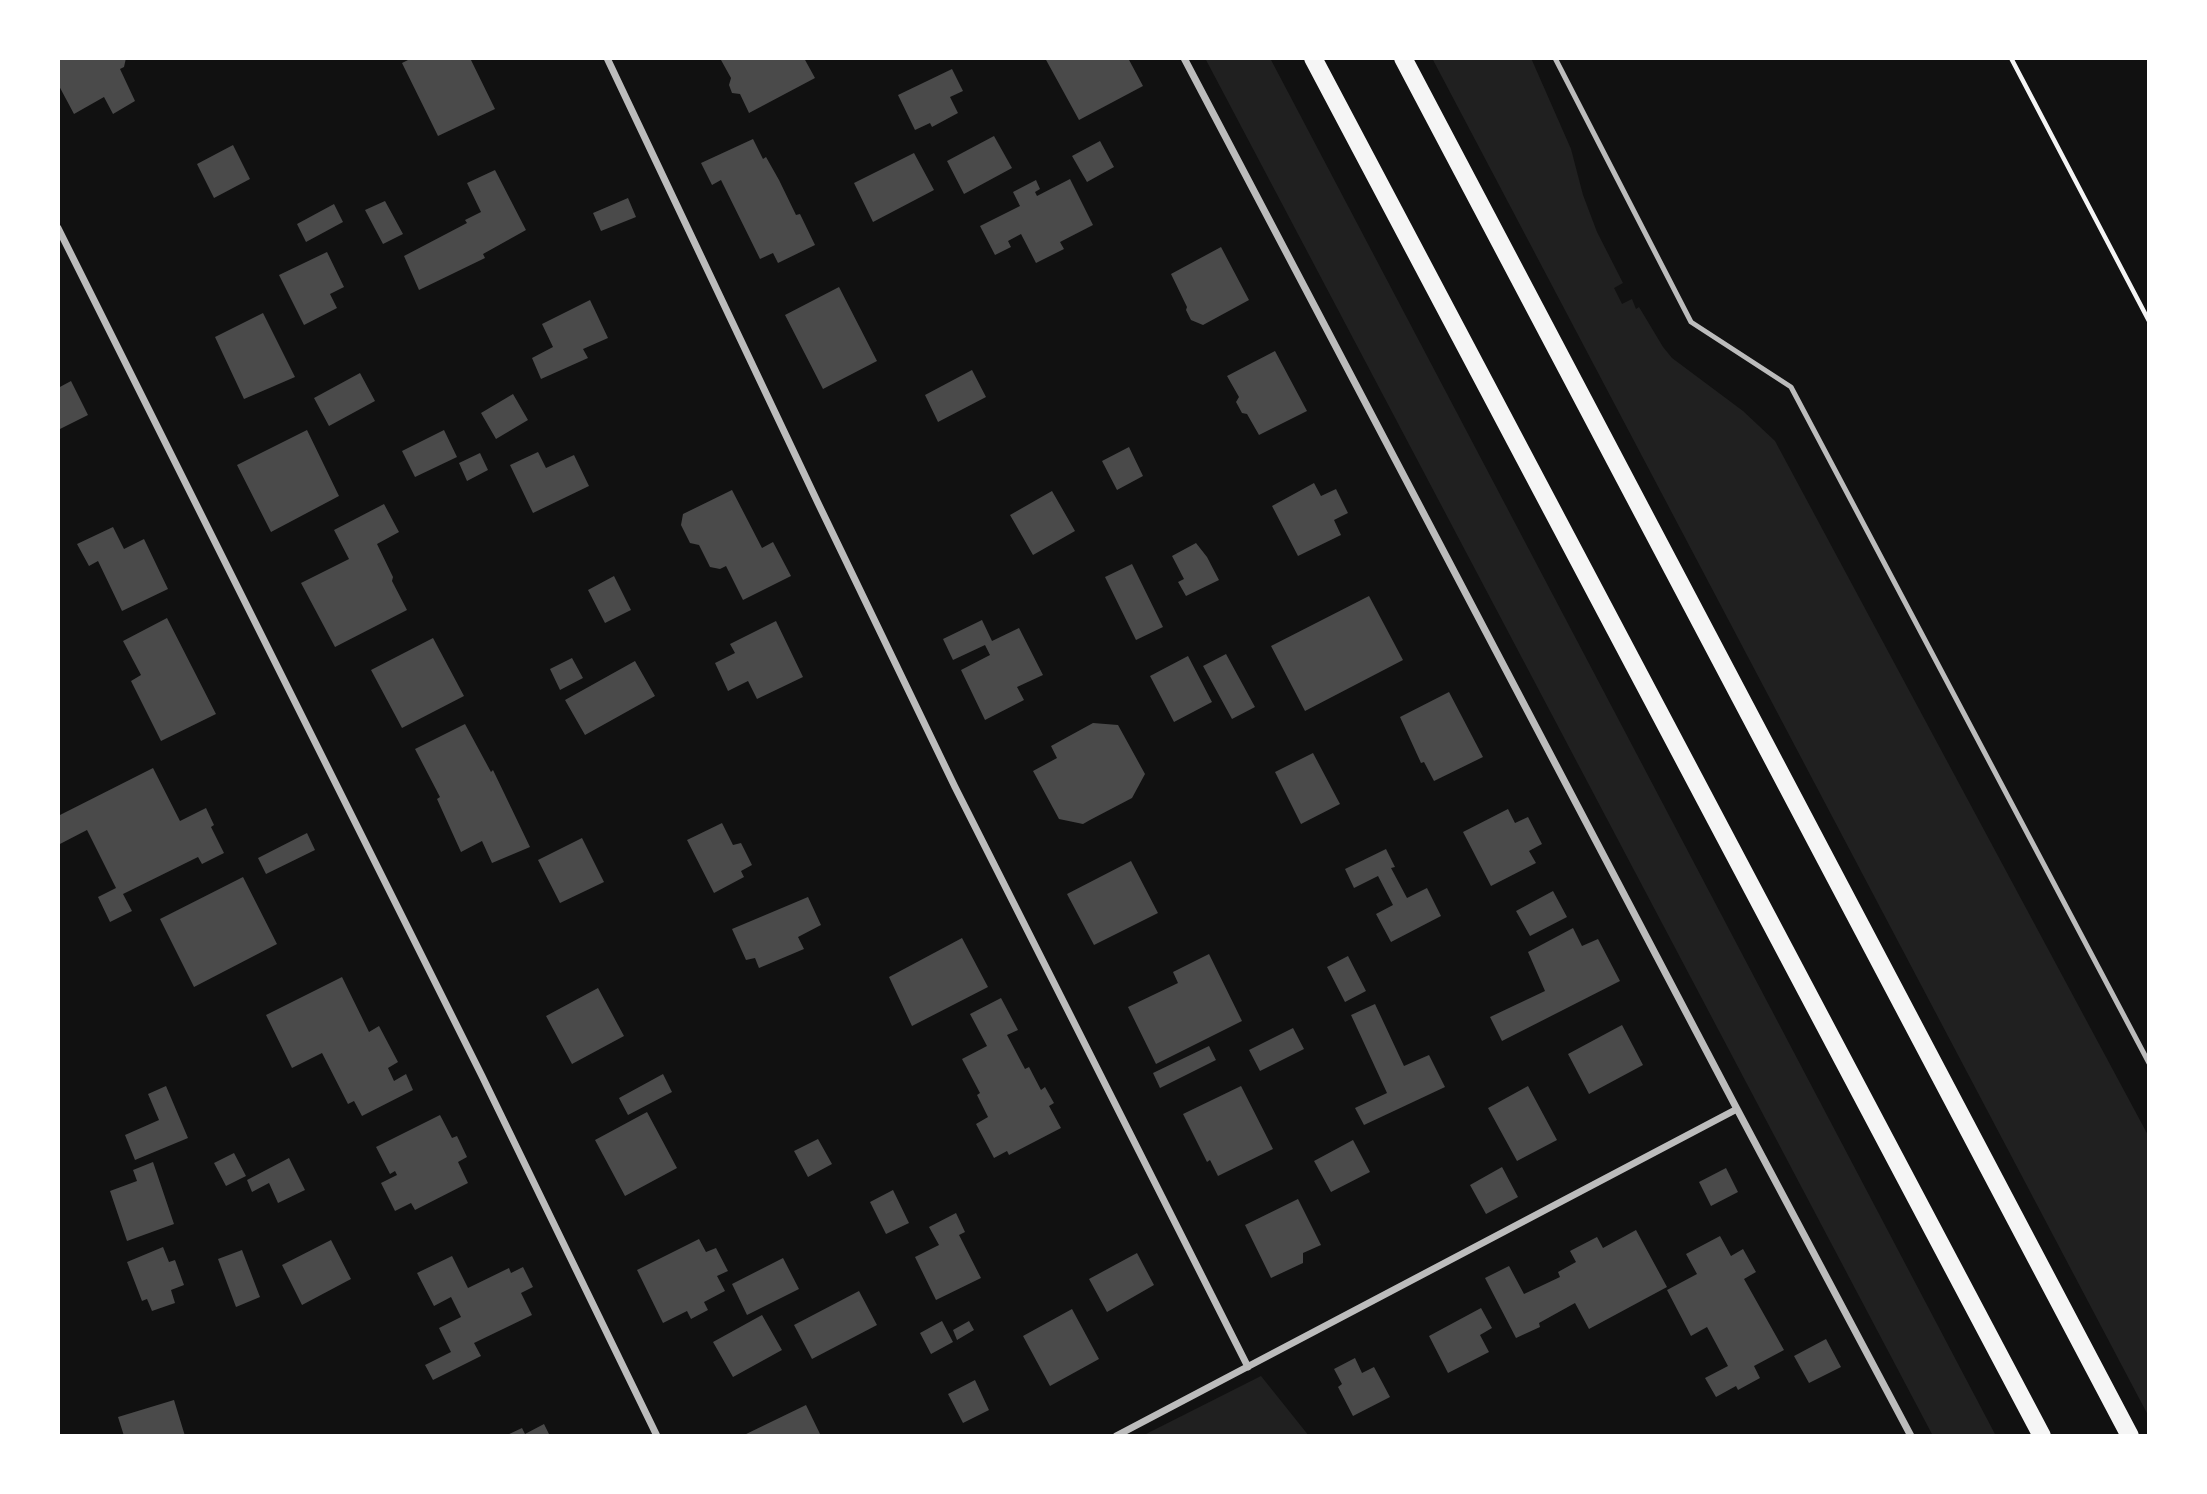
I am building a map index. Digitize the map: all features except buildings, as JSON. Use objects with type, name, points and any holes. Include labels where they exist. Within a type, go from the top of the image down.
[{"type":"main road","points":[[1313,58],[2042,1436]]},
{"type":"main road","points":[[1403,58],[2130,1436]]},
{"type":"street","points":[[607,58],[954,787],[1248,1367]]},
{"type":"street","points":[[1184,58],[1911,1436]]},
{"type":"street","points":[[58,228],[476,1063],[657,1436]]},
{"type":"street","points":[[1116,1436],[1737,1109]]},
{"type":"lane","points":[[1555,58],[1691,322],[1791,387],[2149,1063]]},
{"type":"path","points":[[2011,58],[2149,321]]},
{"type":"shaded area","points":[[1205,58],[1270,58],[1996,1436],[1933,1436]]},
{"type":"shaded area","points":[[1432,58],[1531,58],[1571,149],[1583,195],[1597,232],[1623,283],[1614,288],[1622,304],[1632,299],[1636,309],[1639,307],[1672,358],[1743,411],[1775,441],[2149,1137],[2149,1417]]},
{"type":"shaded area","points":[[1261,1376],[1309,1436],[1142,1436]]}]
